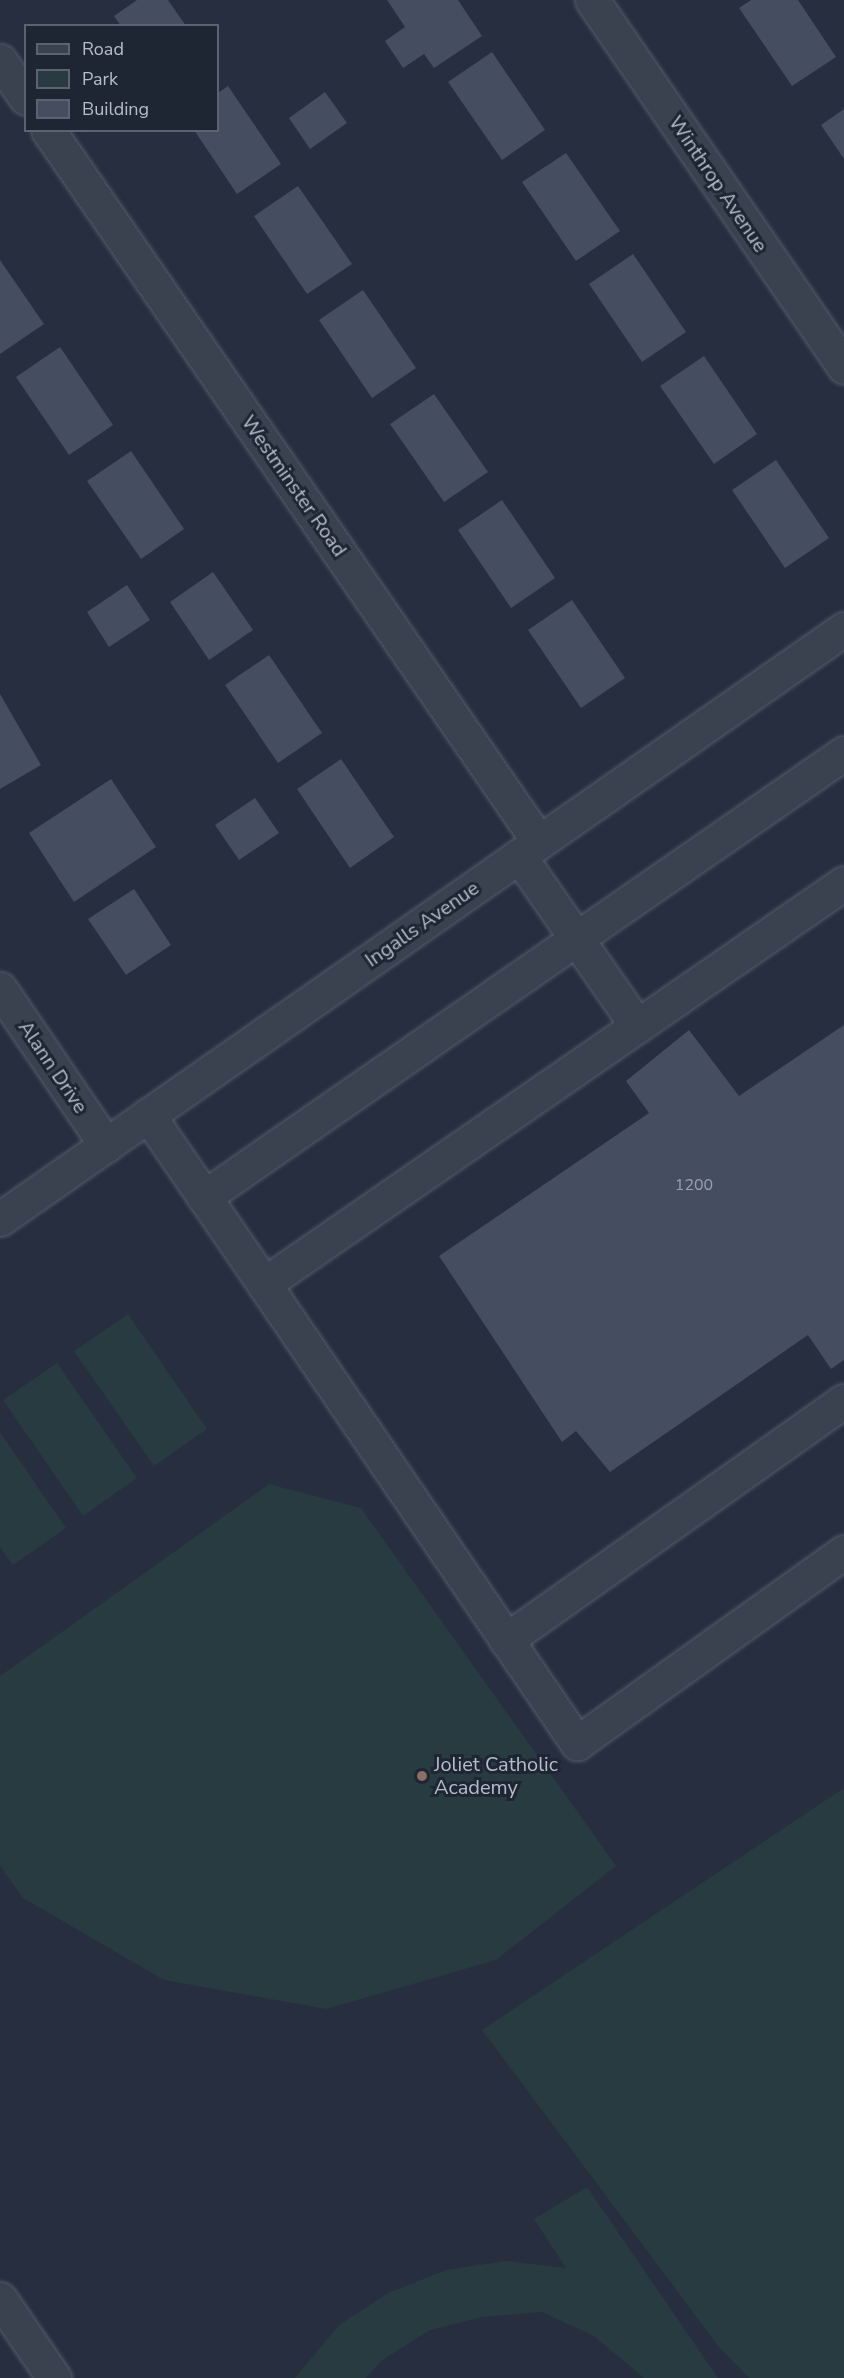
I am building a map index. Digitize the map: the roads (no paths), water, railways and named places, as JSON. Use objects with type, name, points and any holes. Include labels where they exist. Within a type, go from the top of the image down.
[{"type":"street","name":"Winthrop Avenue","points":[[592,0],[844,367]]},
{"type":"street","points":[[0,61],[24,95]]},
{"type":"street","name":"Westminster Road","points":[[49,132],[529,849],[576,939],[637,1026]]},
{"type":"street","name":"Ingalls Avenue","points":[[0,1219],[844,629]]},
{"type":"street","points":[[204,1197],[844,753]]},
{"type":"street","points":[[264,1284],[844,883]]},
{"type":"street","name":"Alann Drive","points":[[0,989],[106,1145]]},
{"type":"street","points":[[148,1115],[577,1743],[844,1552]]},
{"type":"street","points":[[506,1640],[844,1401]]},
{"type":"street","points":[[0,2300],[54,2378]]},
{"type":"place","name":"Joliet Catholic Academy","points":[[422,1776]]}]
